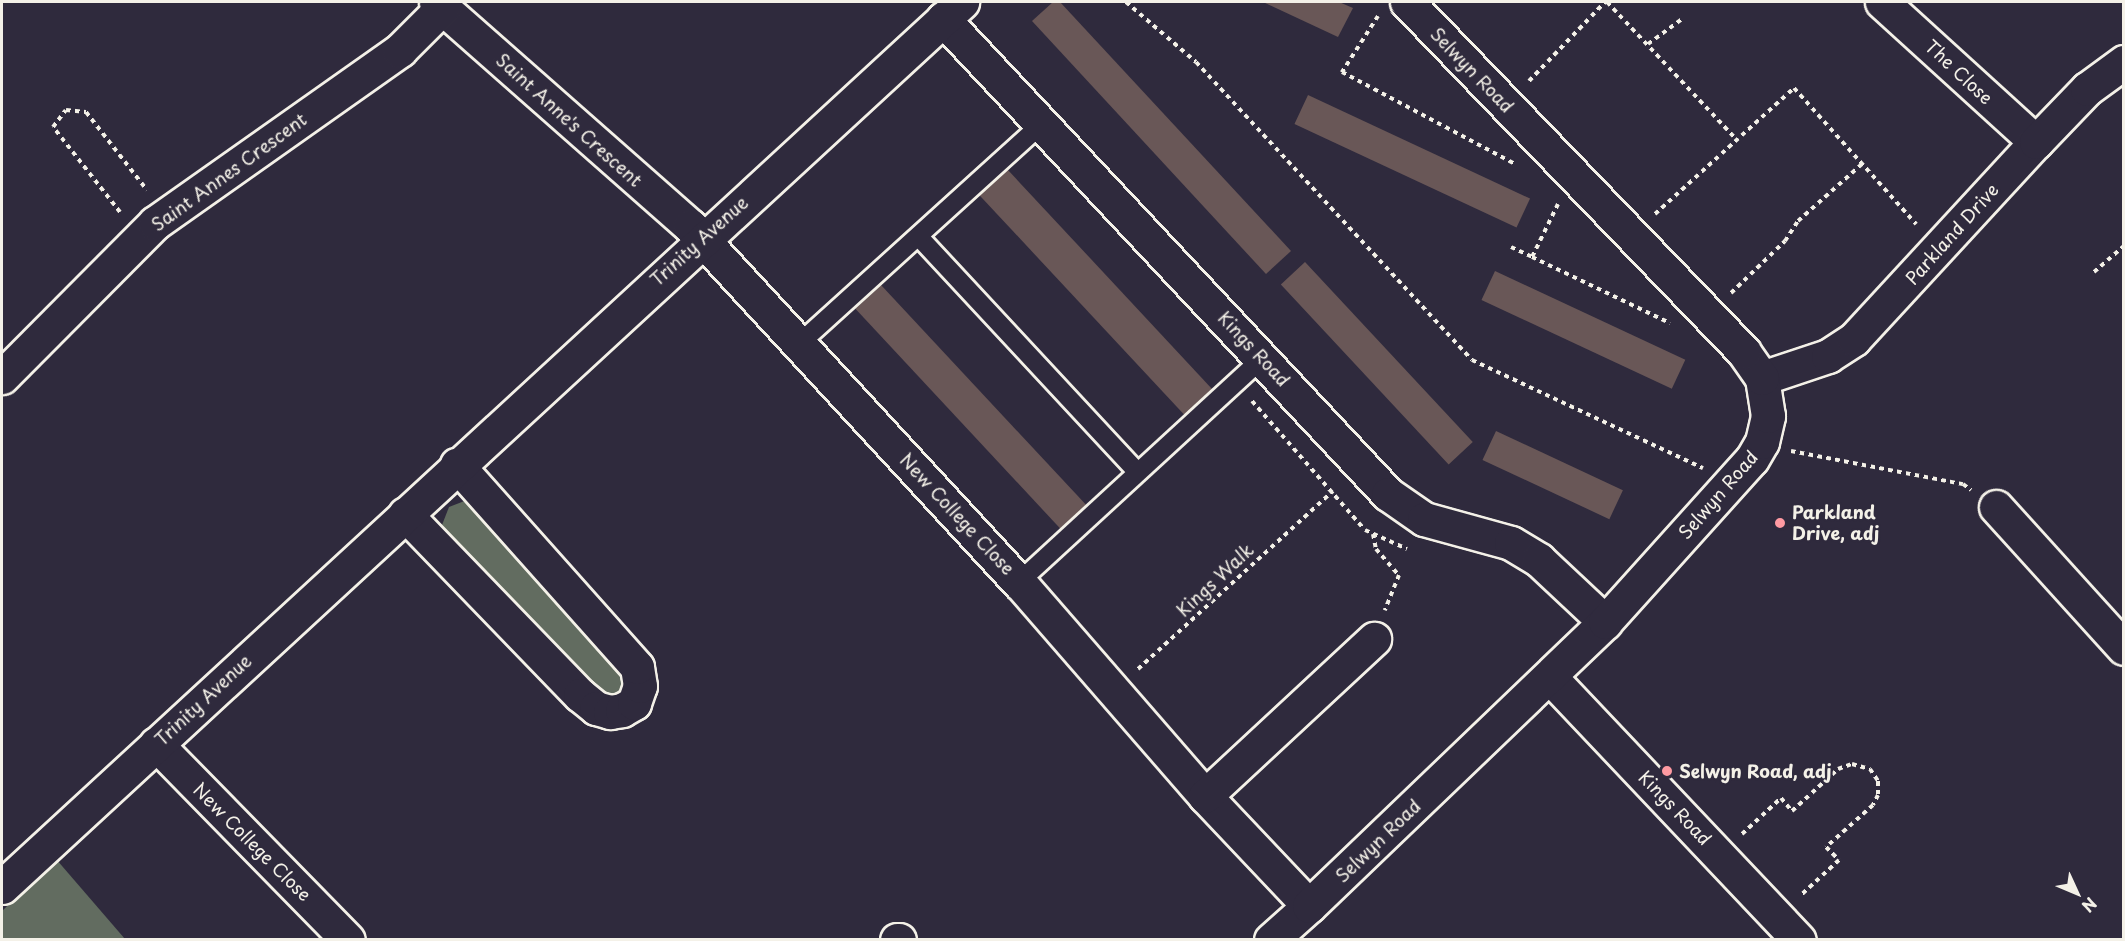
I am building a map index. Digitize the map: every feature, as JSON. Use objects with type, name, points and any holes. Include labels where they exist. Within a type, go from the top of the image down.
[{"type":"street","name":"The Close","points":[[1882,2],[2036,142]]},
{"type":"street","name":"Selwyn Road","points":[[1309,906],[1605,622],[1752,459],[1762,442],[1768,416],[1762,378],[1744,352],[1505,105],[1396,3]]},
{"type":"street","name":"Saint Anne's Crescent","points":[[440,4],[700,239]]},
{"type":"street","name":"Saint Annes Crescent","points":[[2,377],[155,223],[400,50],[440,4]]},
{"type":"street","name":"Trinity Avenue","points":[[2,887],[700,239],[952,10]]},
{"type":"street","name":"Kings Road","points":[[952,10],[1040,125],[1263,358],[1388,494],[1424,519],[1511,543],[1539,560],[1605,622]]},
{"type":"street","name":"Parkland Drive","points":[[1762,378],[1828,356],[1854,339],[2087,89],[2124,62]]},
{"type":"street","name":"New College Close","points":[[700,239],[800,343],[1019,582],[1205,796],[1309,906]]},
{"type":"street","points":[[405,514],[580,695],[596,708],[610,712],[633,702],[640,686],[637,667],[457,465]]},
{"type":"street","points":[[1996,507],[2124,648]]},
{"type":"street","points":[[1205,796],[1374,639]]},
{"type":"street","name":"Kings Road","points":[[1550,677],[1788,928]]},
{"type":"street","name":"New College Close","points":[[156,744],[348,939]]},
{"type":"street","points":[[1271,939],[1309,906]]},
{"type":"lane","points":[[800,343],[1040,125]]},
{"type":"lane","points":[[919,237],[1137,472]]},
{"type":"lane","points":[[1019,582],[1263,358]]},
{"type":"path","points":[[1126,2],[1196,62],[1472,360],[1706,469]]},
{"type":"path","points":[[1505,105],[1606,2],[1737,140]]},
{"type":"path","points":[[1396,3],[1342,72],[1517,165]]},
{"type":"path","points":[[1648,44],[1682,19]]},
{"type":"path","points":[[1632,235],[1794,88],[1938,249]]},
{"type":"path","points":[[124,216],[53,127],[66,110],[86,112],[151,196]]},
{"type":"path","points":[[1511,247],[1690,333],[1707,314],[1785,242],[1798,221],[1862,164]]},
{"type":"path","points":[[1532,257],[1562,196]]},
{"type":"path","points":[[2094,272],[2124,246]]},
{"type":"path","points":[[1762,442],[1787,450],[1963,484],[1996,507]]},
{"type":"path","points":[[1698,478],[1712,462]]},
{"type":"path","name":"Kings Walk","points":[[1115,690],[1333,491]]},
{"type":"path","points":[[1373,534],[1376,549],[1399,575],[1374,639]]},
{"type":"path","points":[[1719,855],[1781,798],[1792,811],[1838,769],[1852,764],[1870,770],[1878,781],[1878,795],[1873,805],[1826,847],[1839,860],[1788,928]]},
{"type":"green space","points":[[467,500],[628,679],[618,698],[601,699],[449,535],[442,525],[449,507]]},
{"type":"green space","points":[[56,859],[125,939],[2,940],[2,911]]},
{"type":"building","points":[[1053,2],[1060,2],[1291,251],[1266,274],[1032,21]]},
{"type":"building","points":[[1263,2],[1339,2],[1353,8],[1338,37]]},
{"type":"building","points":[[1308,95],[1530,199],[1517,228],[1294,124]]},
{"type":"building","points":[[1007,169],[1212,389],[1184,415],[979,195]]},
{"type":"building","points":[[1305,262],[1473,442],[1449,464],[1281,285]]},
{"type":"building","points":[[1495,271],[1685,360],[1672,389],[1481,300]]},
{"type":"building","points":[[881,285],[1087,506],[1061,530],[855,309]]},
{"type":"building","points":[[1496,431],[1623,490],[1609,519],[1482,460]]},
{"type":"place","name":"Parkland Drive, adj","points":[[1780,523]]},
{"type":"place","name":"Selwyn Road, adj","points":[[1667,771]]}]
